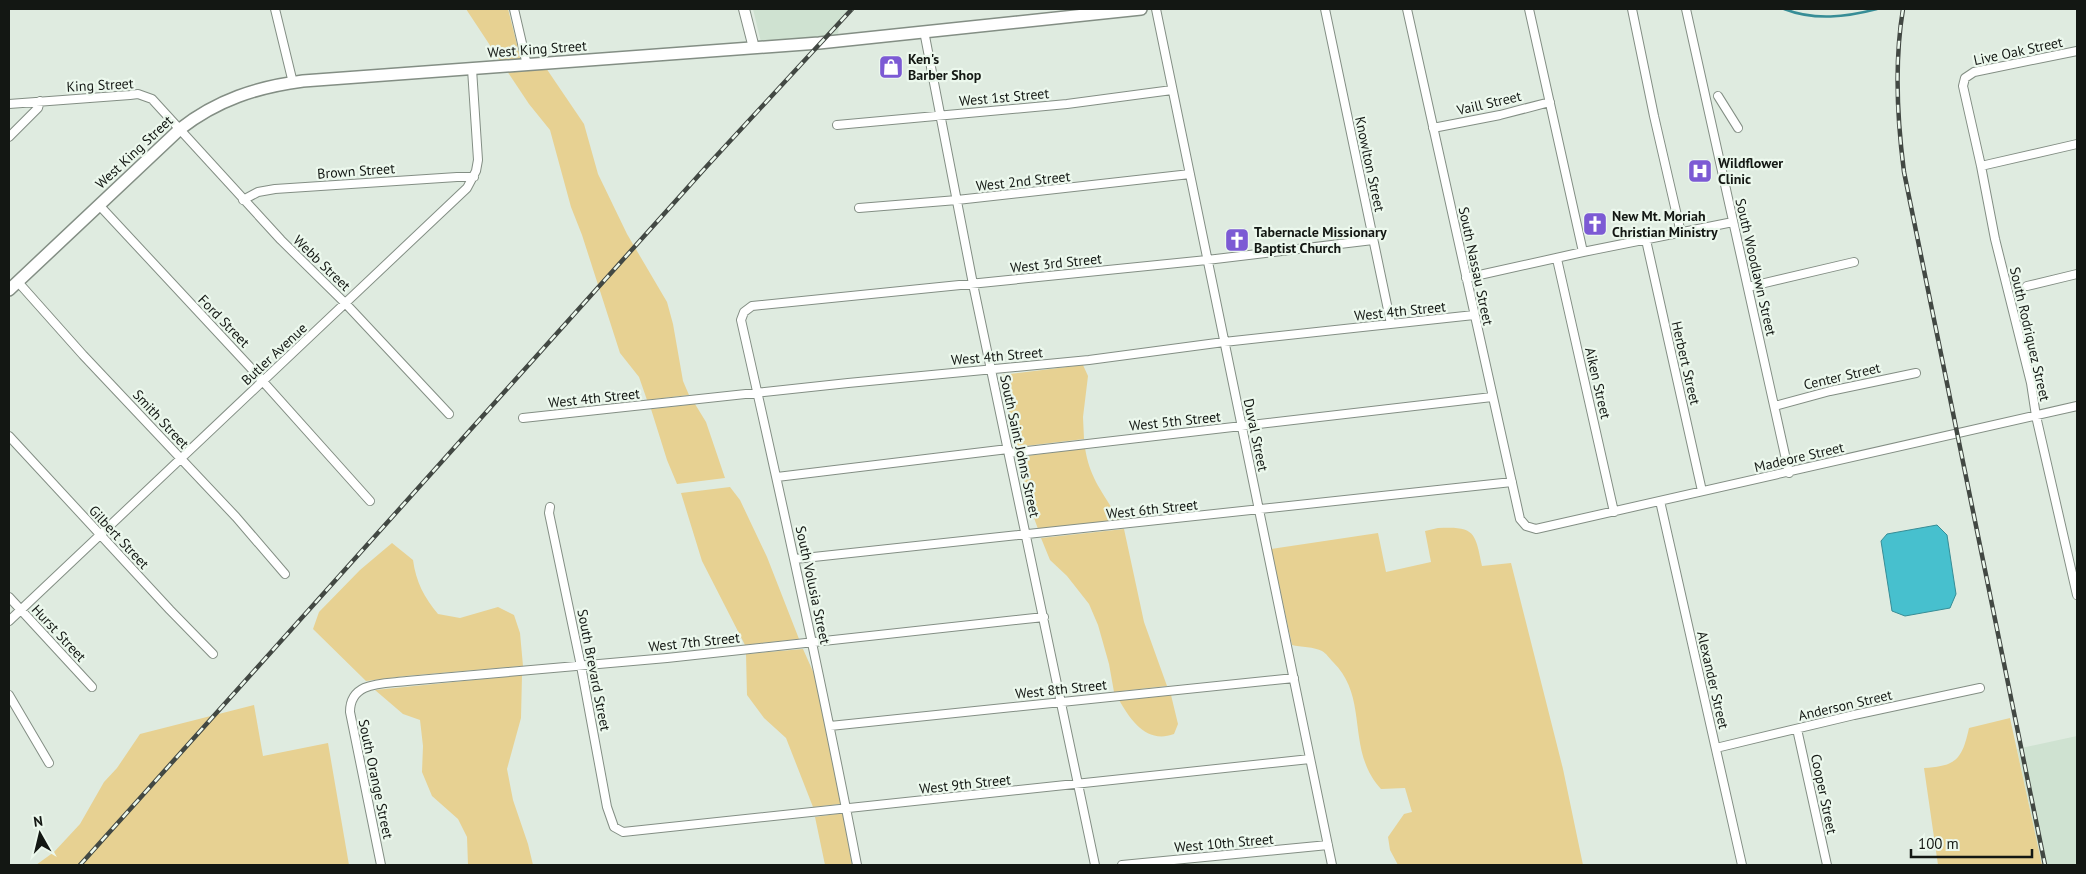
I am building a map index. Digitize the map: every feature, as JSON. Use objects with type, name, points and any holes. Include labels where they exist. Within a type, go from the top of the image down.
[{"type":"main road","points":[[744,9],[754,48]]},
{"type":"main road","name":"West King Street","points":[[9,290],[180,129],[206,111],[234,97],[267,87],[293,83],[472,68],[819,43],[1141,9]]},
{"type":"street","points":[[275,9],[293,83]]},
{"type":"street","points":[[514,9],[526,65]]},
{"type":"street","name":"Duval Street","points":[[1156,9],[1332,865]]},
{"type":"street","name":"Knowlton Street","points":[[1325,9],[1391,324]]},
{"type":"street","name":"South Nassau Street","points":[[1407,9],[1492,398],[1520,519],[1526,526]]},
{"type":"street","points":[[1529,9],[1583,252]]},
{"type":"street","points":[[1632,9],[1681,233]]},
{"type":"street","name":"South Woodlawn Street","points":[[1686,9],[1790,473]]},
{"type":"street","name":"South Saint Johns Street","points":[[924,31],[973,284],[1095,865]]},
{"type":"street","name":"Live Oak Street","points":[[1966,78],[1974,72],[2077,52]]},
{"type":"street","points":[[472,68],[478,160],[474,178]]},
{"type":"street","name":"South Rodriquez Street","points":[[1966,78],[1964,86],[1982,166],[1995,239],[2027,366],[2036,416],[2077,595]]},
{"type":"street","name":"West 1st Street","points":[[838,125],[1066,104],[1172,90]]},
{"type":"street","name":"King Street","points":[[9,104],[138,94],[152,99],[158,104],[180,129]]},
{"type":"street","points":[[1718,96],[1738,128]]},
{"type":"street","points":[[9,137],[38,108],[40,102]]},
{"type":"street","name":"Vaill Street","points":[[1433,128],[1550,102]]},
{"type":"street","name":"Webb Street","points":[[180,129],[243,200],[346,304],[449,414]]},
{"type":"street","points":[[1982,166],[2077,144]]},
{"type":"street","name":"West 2nd Street","points":[[859,208],[958,200],[1190,174]]},
{"type":"street","name":"Brown Street","points":[[243,200],[258,192],[275,190],[457,177],[474,178]]},
{"type":"street","name":"Butler Avenue","points":[[9,621],[346,304],[467,188],[474,178]]},
{"type":"street","name":"Ford Street","points":[[99,205],[263,381],[370,501]]},
{"type":"street","points":[[1466,278],[1733,222]]},
{"type":"street","name":"West 3rd Street","points":[[744,312],[752,306],[1207,260],[1373,240]]},
{"type":"street","name":"Herbert Street","points":[[1646,240],[1702,491]]},
{"type":"street","name":"Aiken Street","points":[[1558,259],[1614,512]]},
{"type":"street","points":[[1748,287],[1854,262]]},
{"type":"street","points":[[2026,286],[2077,274]]},
{"type":"street","name":"Smith Street","points":[[18,282],[242,524],[285,574]]},
{"type":"street","name":"South Volusia Street","points":[[744,312],[741,320],[795,559],[857,865]]},
{"type":"street","name":"West 4th Street","points":[[523,418],[1089,360],[1224,342],[1474,315]]},
{"type":"street","name":"Center Street","points":[[1774,406],[1830,391],[1916,373]]},
{"type":"street","name":"West 5th Street","points":[[777,477],[1492,398]]},
{"type":"street","name":"Madeore Street","points":[[1526,526],[1536,529],[1660,500],[1790,473],[2077,406]]},
{"type":"street","name":"Gilbert Street","points":[[9,436],[213,654]]},
{"type":"street","name":"West 6th Street","points":[[795,559],[1512,482]]},
{"type":"street","name":"Alexander Street","points":[[1660,500],[1716,748],[1726,804],[1742,865]]},
{"type":"street","name":"South Brevard Street","points":[[550,507],[607,807],[614,826],[623,832]]},
{"type":"street","name":"Hurst Street","points":[[9,597],[92,687]]},
{"type":"street","name":"West 7th Street","points":[[352,699],[359,690],[374,685],[812,643],[1044,617]]},
{"type":"street","name":"West 8th Street","points":[[830,726],[1294,678]]},
{"type":"street","name":"Anderson Street","points":[[1716,748],[1980,688]]},
{"type":"street","points":[[9,695],[49,763]]},
{"type":"street","name":"South Orange Street","points":[[352,699],[350,712],[381,865]]},
{"type":"street","name":"Cooper Street","points":[[1797,729],[1827,865]]},
{"type":"street","name":"West 9th Street","points":[[623,832],[1310,759]]},
{"type":"street","name":"West 10th Street","points":[[1122,865],[1328,845]]},
{"type":"shaded area","points":[[466,9],[508,9],[521,60],[501,62]]},
{"type":"shaded area","points":[[753,9],[852,9],[839,24],[838,36],[761,42]]},
{"type":"shaded area","points":[[546,68],[584,124],[598,174],[627,234],[667,302],[673,324],[683,381],[689,395],[647,400],[639,377],[620,353],[582,235],[571,207],[550,130],[529,104],[507,71]]},
{"type":"shaded area","points":[[1083,365],[1088,376],[1083,417],[1084,439],[1017,447],[1001,375]]},
{"type":"shaded area","points":[[695,404],[706,422],[725,478],[677,484],[667,460],[651,409]]},
{"type":"shaded area","points":[[1085,448],[1094,478],[1119,520],[1038,529],[1029,504],[1019,457]]},
{"type":"shaded area","points":[[730,487],[740,500],[767,557],[799,639],[745,645],[702,561],[681,493]]},
{"type":"shaded area","points":[[1438,528],[1460,528],[1471,534],[1475,539],[1482,566],[1511,563],[1563,769],[1583,865],[1398,865],[1390,850],[1388,837],[1404,814],[1412,812],[1405,788],[1381,789],[1370,774],[1360,741],[1351,692],[1344,676],[1333,662],[1325,653],[1319,650],[1292,645],[1271,549],[1378,533],[1386,572],[1431,562],[1425,531]]},
{"type":"shaded area","points":[[1124,529],[1144,622],[1167,686],[1114,692],[1109,664],[1098,625],[1089,604],[1067,576],[1050,560],[1041,538]]},
{"type":"shaded area","points":[[392,543],[413,560],[421,589],[438,614],[460,618],[498,607],[514,615],[520,633],[523,666],[366,681],[313,629],[319,612],[360,570]]},
{"type":"shaded area","points":[[803,649],[815,676],[841,804],[813,807],[786,738],[764,718],[747,695],[746,654]]},
{"type":"shaded area","points":[[522,675],[521,718],[507,769],[513,800],[533,865],[468,865],[467,837],[458,819],[432,796],[422,772],[423,746],[420,720],[403,714],[375,690]]},
{"type":"shaded area","points":[[1171,695],[1178,724],[1174,734],[1164,736],[1156,736],[1141,729],[1129,716],[1119,700]]},
{"type":"shaded area","points":[[254,705],[263,756],[328,743],[349,865],[36,865],[54,852],[80,824],[104,782],[117,768],[140,734]]},
{"type":"shaded area","points":[[2010,718],[2042,865],[1938,865],[1924,768],[1944,765],[1956,759],[1964,747],[1969,728]]},
{"type":"shaded area","points":[[2077,736],[2077,865],[2042,865],[2017,749]]},
{"type":"shaded area","points":[[843,813],[852,865],[825,865],[815,817]]},
{"type":"water","points":[[1937,525],[1947,535],[1956,594],[1950,608],[1905,616],[1892,611],[1881,541],[1887,534]]},
{"type":"waterway","points":[[1784,9],[1796,13],[1819,16],[1842,16],[1877,9]]},
{"type":"railway","points":[[80,865],[707,166],[852,9]]},
{"type":"railway","points":[[1903,9],[1898,50],[1898,90],[1904,172],[2045,865]]},
{"type":"place","name":"Ken's Barber Shop","points":[[891,67]]},
{"type":"place","name":"Wildflower Clinic","points":[[1700,171]]},
{"type":"place","name":"New Mt. Moriah Christian Ministry","points":[[1595,224]]},
{"type":"place","name":"Tabernacle Missionary Baptist Church","points":[[1237,240]]}]
